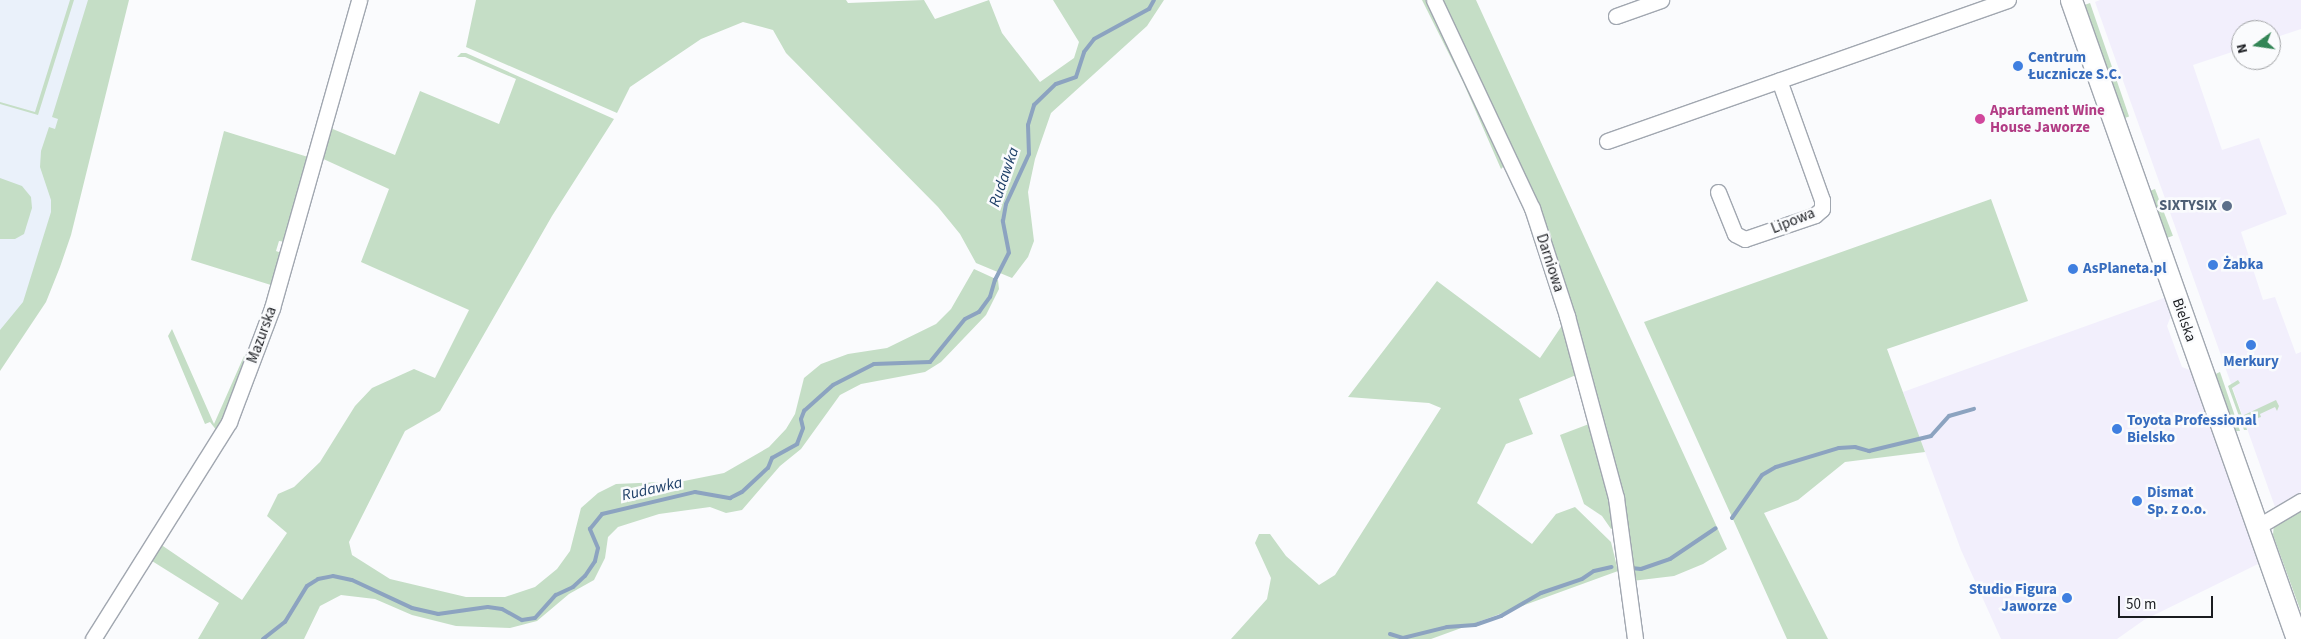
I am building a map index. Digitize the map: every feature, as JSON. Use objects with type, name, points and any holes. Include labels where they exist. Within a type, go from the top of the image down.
[{"type":"main road","name":"Bielska","points":[[2077,2],[2297,639]]},
{"type":"street","name":"Mazurska","points":[[93,639],[229,422],[272,308],[359,0]]},
{"type":"street","name":"Darniowa","points":[[1434,0],[1532,208],[1567,316],[1616,498],[1620,541],[1635,639]]},
{"type":"street","points":[[1616,16],[1661,0]]},
{"type":"street","points":[[1607,141],[2008,0]]},
{"type":"street","name":"Lipowa","points":[[1718,192],[1735,234],[1745,239],[1815,215],[1822,209],[1822,200],[1779,80]]},
{"type":"street","points":[[2257,527],[2301,500]]},
{"type":"shaded area","points":[[0,0],[124,0],[57,260],[0,357]]},
{"type":"shaded area","points":[[2100,0],[2301,0],[2301,29],[2281,36],[2281,20],[2231,20],[2231,52],[2193,65],[2222,150],[2259,138],[2287,214],[2241,232],[2263,300],[2275,297],[2296,354],[2301,352],[2301,492],[2275,507],[2095,2]]},
{"type":"shaded area","points":[[2164,298],[2172,313],[2167,326],[2182,367],[2192,371],[2260,563],[2144,620],[2117,639],[2001,639],[1961,550],[1903,392]]},
{"type":"green space","points":[[70,0],[74,0],[38,115],[0,104],[0,102],[35,112]]},
{"type":"green space","points":[[88,0],[129,0],[71,235],[60,267],[46,302],[0,371],[0,330],[23,302],[51,212],[51,200],[40,167],[41,151],[49,127],[55,129],[58,119],[52,117]]},
{"type":"green space","points":[[476,0],[846,0],[848,3],[924,0],[935,19],[989,0],[1002,33],[1040,82],[1074,58],[1079,42],[1053,0],[1164,0],[1147,26],[1051,113],[1035,159],[1028,192],[1034,241],[1028,257],[1012,278],[976,263],[960,234],[938,207],[786,53],[773,30],[743,22],[701,39],[630,87],[617,113],[466,47]]},
{"type":"green space","points":[[1422,0],[1431,0],[1501,157],[1504,166],[1501,169],[1463,82]]},
{"type":"green space","points":[[1442,0],[1476,0],[1727,549],[1703,564],[1674,576],[1632,581],[1571,318]]},
{"type":"green space","points":[[2090,3],[2129,116],[2121,119],[2081,6]]},
{"type":"green space","points":[[461,53],[466,53],[614,119],[552,216],[440,411],[405,431],[349,542],[352,555],[390,579],[466,597],[505,597],[535,587],[557,569],[570,551],[581,508],[598,493],[616,484],[684,481],[724,473],[769,447],[786,429],[795,414],[804,378],[821,364],[848,354],[887,348],[936,324],[951,309],[974,269],[998,280],[999,289],[986,315],[941,362],[925,372],[861,384],[840,395],[801,449],[780,466],[742,510],[726,513],[710,507],[659,514],[618,527],[608,537],[605,558],[594,580],[569,594],[537,621],[510,628],[456,626],[412,615],[375,599],[341,595],[320,606],[304,639],[198,639],[219,603],[152,561],[104,639],[97,639],[160,544],[242,600],[287,533],[267,516],[278,494],[294,487],[320,462],[355,406],[372,388],[414,369],[435,378],[469,310],[361,262],[389,189],[319,157],[328,127],[395,155],[420,91],[499,124],[516,79],[465,57],[457,57]]},
{"type":"green space","points":[[224,131],[308,157],[287,242],[279,241],[276,251],[284,254],[271,298],[267,297],[271,285],[191,260]]},
{"type":"green space","points":[[0,178],[22,186],[31,197],[32,208],[24,234],[15,239],[0,239]]},
{"type":"green space","points":[[2155,189],[2173,236],[2165,239],[2148,192]]},
{"type":"green space","points":[[1991,199],[2028,301],[1887,349],[1925,452],[1845,462],[1798,500],[1764,513],[1828,639],[1787,639],[1644,322]]},
{"type":"green space","points":[[1437,281],[1540,358],[1563,324],[1576,375],[1519,399],[1533,434],[1506,444],[1477,503],[1532,544],[1556,514],[1575,507],[1611,542],[1618,571],[1431,639],[1231,639],[1267,599],[1271,578],[1255,543],[1259,534],[1270,534],[1286,556],[1319,585],[1335,575],[1441,408],[1429,403],[1348,397]]},
{"type":"green space","points":[[172,329],[214,424],[244,356],[251,359],[217,431],[210,422],[205,424],[168,336]]},
{"type":"green space","points":[[2220,372],[2240,431],[2233,431],[2211,376]]},
{"type":"green space","points":[[2238,380],[2240,383],[2232,388],[2242,416],[2276,400],[2279,406],[2277,411],[2275,407],[2260,414],[2261,417],[2245,422],[2247,430],[2244,430],[2228,386]]},
{"type":"green space","points":[[1589,424],[1616,527],[1611,529],[1602,516],[1584,504],[1560,435]]},
{"type":"green space","points":[[2301,506],[2301,612],[2273,535],[2274,523]]},
{"type":"waterway","name":"Rudawka","points":[[263,639],[285,622],[307,586],[318,579],[333,576],[352,580],[412,608],[438,614],[488,607],[502,609],[522,620],[535,618],[556,595],[573,587],[585,576],[595,561],[598,548],[590,529],[602,514],[695,492],[730,498],[742,492],[768,468],[772,458],[797,444],[803,428],[801,419],[804,411],[833,385],[874,364],[930,362],[965,319],[979,312],[990,297],[995,280],[1009,253],[1003,221],[1006,204],[1029,154],[1028,125],[1034,105],[1056,84],[1076,77],[1084,52],[1094,39],[1149,9],[1154,0]]},
{"type":"waterway","points":[[1732,518],[1762,475],[1776,467],[1839,448],[1855,447],[1869,451],[1931,436],[1949,416],[1974,409]]},
{"type":"waterway","points":[[1631,568],[1641,569],[1670,559],[1716,528]]},
{"type":"waterway","points":[[1390,634],[1403,638],[1447,627],[1475,625],[1501,616],[1541,593],[1582,579],[1594,571],[1612,567]]},
{"type":"place","name":"Centrum Łucznicze S.C.","points":[[2018,66]]},
{"type":"place","name":"Apartament Wine House Jaworze","points":[[1980,119]]},
{"type":"place","name":"SIXTYSIX","points":[[2227,206]]},
{"type":"place","name":"Żabka","points":[[2213,265]]},
{"type":"place","name":"AsPlaneta.pl","points":[[2073,269]]},
{"type":"place","name":"Merkury","points":[[2251,345]]},
{"type":"place","name":"Toyota Professional Bielsko","points":[[2117,429]]},
{"type":"place","name":"Dismat Sp. z o.o.","points":[[2137,501]]},
{"type":"place","name":"Studio Figura Jaworze","points":[[2067,598]]}]
